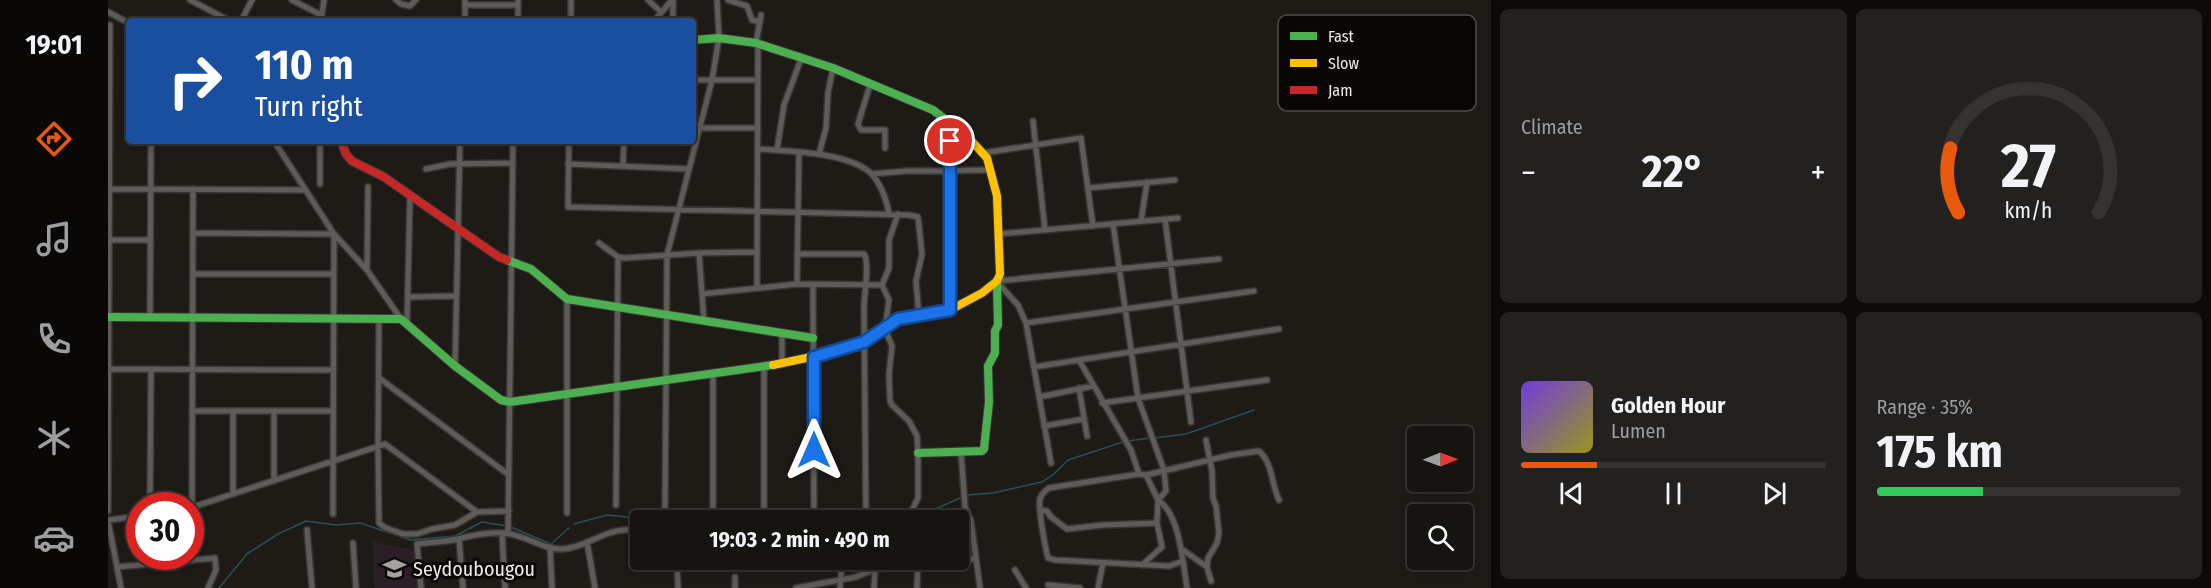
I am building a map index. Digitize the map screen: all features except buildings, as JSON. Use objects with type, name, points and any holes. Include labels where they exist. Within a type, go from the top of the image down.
[{"type":"street","points":[[190,0],[224,18]]},
{"type":"street","points":[[243,18],[252,0]]},
{"type":"street","points":[[292,0],[321,18],[324,0]]},
{"type":"street","points":[[396,0],[410,6],[416,0]]},
{"type":"street","points":[[571,0],[571,18]]},
{"type":"street","points":[[648,0],[661,12]]},
{"type":"street","points":[[656,18],[673,0]]},
{"type":"street","points":[[673,0],[673,18]]},
{"type":"street","points":[[696,140],[712,80],[719,38],[716,0]]},
{"type":"street","points":[[728,0],[747,6],[752,20],[760,22]]},
{"type":"street","points":[[465,3],[518,2],[518,18]]},
{"type":"street","points":[[108,12],[126,21]]},
{"type":"street","points":[[108,511],[109,27],[115,15]]},
{"type":"street","points":[[757,288],[757,43],[761,15]]},
{"type":"street","points":[[696,40],[719,38],[757,43],[833,68],[933,111],[966,135],[987,158],[997,196],[1000,274],[997,281],[998,325],[995,331],[995,354],[988,366],[987,374],[985,446],[982,451],[918,453]]},
{"type":"street","points":[[777,150],[784,105],[801,59]]},
{"type":"street","points":[[819,154],[826,128],[828,93],[833,68]]},
{"type":"street","points":[[696,80],[758,80]]},
{"type":"street","points":[[870,85],[858,124],[861,130],[885,130],[885,148]]},
{"type":"street","points":[[1033,121],[1045,230]]},
{"type":"street","points":[[699,128],[758,128]]},
{"type":"street","points":[[983,153],[1081,138],[1093,226]]},
{"type":"street","points":[[950,141],[950,310]]},
{"type":"street","points":[[150,317],[151,144]]},
{"type":"street","points":[[276,144],[334,234],[367,270],[404,321],[454,366],[501,400],[510,402],[814,357],[864,342],[898,319],[950,310],[982,293],[997,281],[1219,259]]},
{"type":"street","points":[[320,144],[320,184]]},
{"type":"street","points":[[342,144],[352,161],[384,177],[499,257],[531,268],[567,299],[813,338]]},
{"type":"street","points":[[454,366],[460,144]]},
{"type":"street","points":[[505,588],[505,533],[509,511],[513,144]]},
{"type":"street","points":[[569,144],[568,207],[798,211],[898,214],[918,217],[922,254],[916,281],[919,317]]},
{"type":"street","points":[[623,166],[624,144]]},
{"type":"street","points":[[665,508],[667,255],[695,144]]},
{"type":"street","points":[[758,149],[819,154],[865,168],[873,174],[884,195],[889,214]]},
{"type":"street","points":[[797,284],[799,152]]},
{"type":"street","points":[[426,169],[460,164],[513,162]]},
{"type":"street","points":[[568,164],[689,169]]},
{"type":"street","points":[[873,174],[906,171],[991,170]]},
{"type":"street","points":[[1088,188],[1175,180]]},
{"type":"street","points":[[1141,221],[1147,183]]},
{"type":"street","points":[[367,270],[368,188]]},
{"type":"street","points":[[109,189],[306,190]]},
{"type":"street","points":[[191,492],[193,189]]},
{"type":"street","points":[[404,321],[408,297],[410,196]]},
{"type":"street","points":[[898,214],[889,240],[889,267],[882,285],[889,300],[885,328],[892,346],[889,374],[890,401],[909,421],[917,436],[918,498],[912,510]]},
{"type":"street","points":[[998,234],[1178,218]]},
{"type":"street","points":[[1164,219],[1191,422]]},
{"type":"street","points":[[1113,224],[1138,398],[1164,470],[1166,491],[1158,500],[1157,523],[1162,547],[1142,565]]},
{"type":"street","points":[[193,233],[334,234]]},
{"type":"street","points":[[333,514],[334,234]]},
{"type":"street","points":[[109,240],[150,240]]},
{"type":"street","points":[[599,243],[618,257],[757,252]]},
{"type":"street","points":[[699,253],[704,321]]},
{"type":"street","points":[[797,254],[864,254],[867,259],[864,284],[866,510]]},
{"type":"street","points":[[616,505],[618,257]]},
{"type":"street","points":[[193,274],[334,274]]},
{"type":"street","points":[[997,281],[1018,305],[1026,323],[1051,463]]},
{"type":"street","points":[[702,294],[797,284],[882,285]]},
{"type":"street","points":[[813,285],[814,510]]},
{"type":"street","points":[[1026,323],[1254,291]]},
{"type":"street","points":[[408,297],[456,296]]},
{"type":"street","points":[[567,299],[567,513]]},
{"type":"street","points":[[108,317],[379,318],[404,321]]},
{"type":"street","points":[[379,318],[379,523],[403,534],[417,534],[455,525],[477,512],[509,511]]},
{"type":"street","points":[[1034,367],[1279,329]]},
{"type":"street","points":[[782,333],[782,363]]},
{"type":"street","points":[[1078,360],[1158,500],[1168,509],[1183,550],[1187,588]]},
{"type":"street","points":[[764,366],[764,510]]},
{"type":"street","points":[[108,369],[334,370]]},
{"type":"street","points":[[150,492],[151,370]]},
{"type":"street","points":[[713,373],[713,510]]},
{"type":"street","points":[[378,378],[509,475]]},
{"type":"street","points":[[1102,403],[1268,380]]},
{"type":"street","points":[[1039,397],[1093,386]]},
{"type":"street","points":[[1079,388],[1087,436]]},
{"type":"street","points":[[192,411],[333,411]]},
{"type":"street","points":[[233,411],[233,494]]},
{"type":"street","points":[[274,411],[274,481]]},
{"type":"street","points":[[1044,426],[1084,419]]},
{"type":"street","points":[[1206,440],[1219,533],[1217,543],[1208,558],[1207,567],[1211,581]]},
{"type":"street","points":[[204,504],[385,444],[477,512]]},
{"type":"street","points":[[1183,561],[1169,566],[1048,558],[1039,500],[1042,493],[1049,488],[1143,474],[1260,451],[1269,464],[1273,489],[1279,500]]},
{"type":"street","points":[[961,452],[964,507],[971,521],[980,588]]},
{"type":"street","points":[[1041,510],[1047,511],[1067,529],[1157,523]]},
{"type":"street","points":[[121,588],[108,520],[126,518]]},
{"type":"street","points":[[307,530],[312,588]]},
{"type":"street","points":[[421,588],[417,544],[459,539],[469,535],[505,533],[561,549],[615,531],[630,531]]},
{"type":"street","points":[[459,539],[463,588]]},
{"type":"street","points":[[587,542],[595,588]]},
{"type":"street","points":[[353,543],[356,588]]},
{"type":"street","points":[[550,547],[552,588]]},
{"type":"street","points":[[1183,550],[1207,567]]},
{"type":"street","points":[[117,567],[215,558],[216,570],[208,588]]},
{"type":"street","points":[[969,559],[976,559]]},
{"type":"street","points":[[1098,588],[1103,563]]},
{"type":"street","points":[[677,570],[678,588]]},
{"type":"street","points":[[840,588],[842,570]]},
{"type":"street","points":[[796,588],[856,577],[873,570]]},
{"type":"street","points":[[874,588],[875,570]]},
{"type":"street","points":[[917,588],[918,570]]},
{"type":"street","points":[[1015,570],[1026,588]]},
{"type":"street","points":[[735,577],[735,588]]},
{"type":"street","points":[[1048,585],[1080,588]]},
{"type":"shaded area","name":"Seydoubougou","points":[[373,542],[414,550],[417,588],[374,588]]},
{"type":"waterway","points":[[1154,438],[1186,434],[1254,410]]},
{"type":"waterway","points":[[1128,441],[1150,438]]},
{"type":"waterway","points":[[966,495],[993,493],[1042,482],[1068,460],[1123,442]]},
{"type":"waterway","points":[[933,510],[962,497]]},
{"type":"waterway","points":[[574,524],[607,515],[630,517]]},
{"type":"waterway","points":[[219,588],[247,554],[278,534],[306,521],[336,525],[360,523],[411,540],[455,536],[482,522],[507,526]]},
{"type":"waterway","points":[[511,527],[551,544],[569,528]]},
{"type":"traffic: fast","points":[[696,40],[719,38],[756,43],[833,68],[933,110],[967,136]]},
{"type":"traffic: fast","points":[[507,260],[531,269],[567,299],[813,338]]},
{"type":"traffic: fast","points":[[918,453],[982,451],[984,449],[989,402],[988,366],[995,353],[995,331],[998,325],[997,281]]},
{"type":"traffic: fast","points":[[108,317],[401,319],[455,366],[501,400],[510,402],[773,365]]},
{"type":"traffic: slow","points":[[773,365],[830,353],[864,342],[898,319],[950,310],[982,293],[997,281],[1000,274],[997,196],[987,158],[967,136]]},
{"type":"traffic: jam","points":[[342,144],[352,161],[384,177],[499,257],[507,260]]},
{"type":"place","name":"Seydoubougou","points":[[395,569]]},
{"type":"route","points":[[814,450],[814,357],[864,342],[898,319],[950,310],[950,141]]}]
